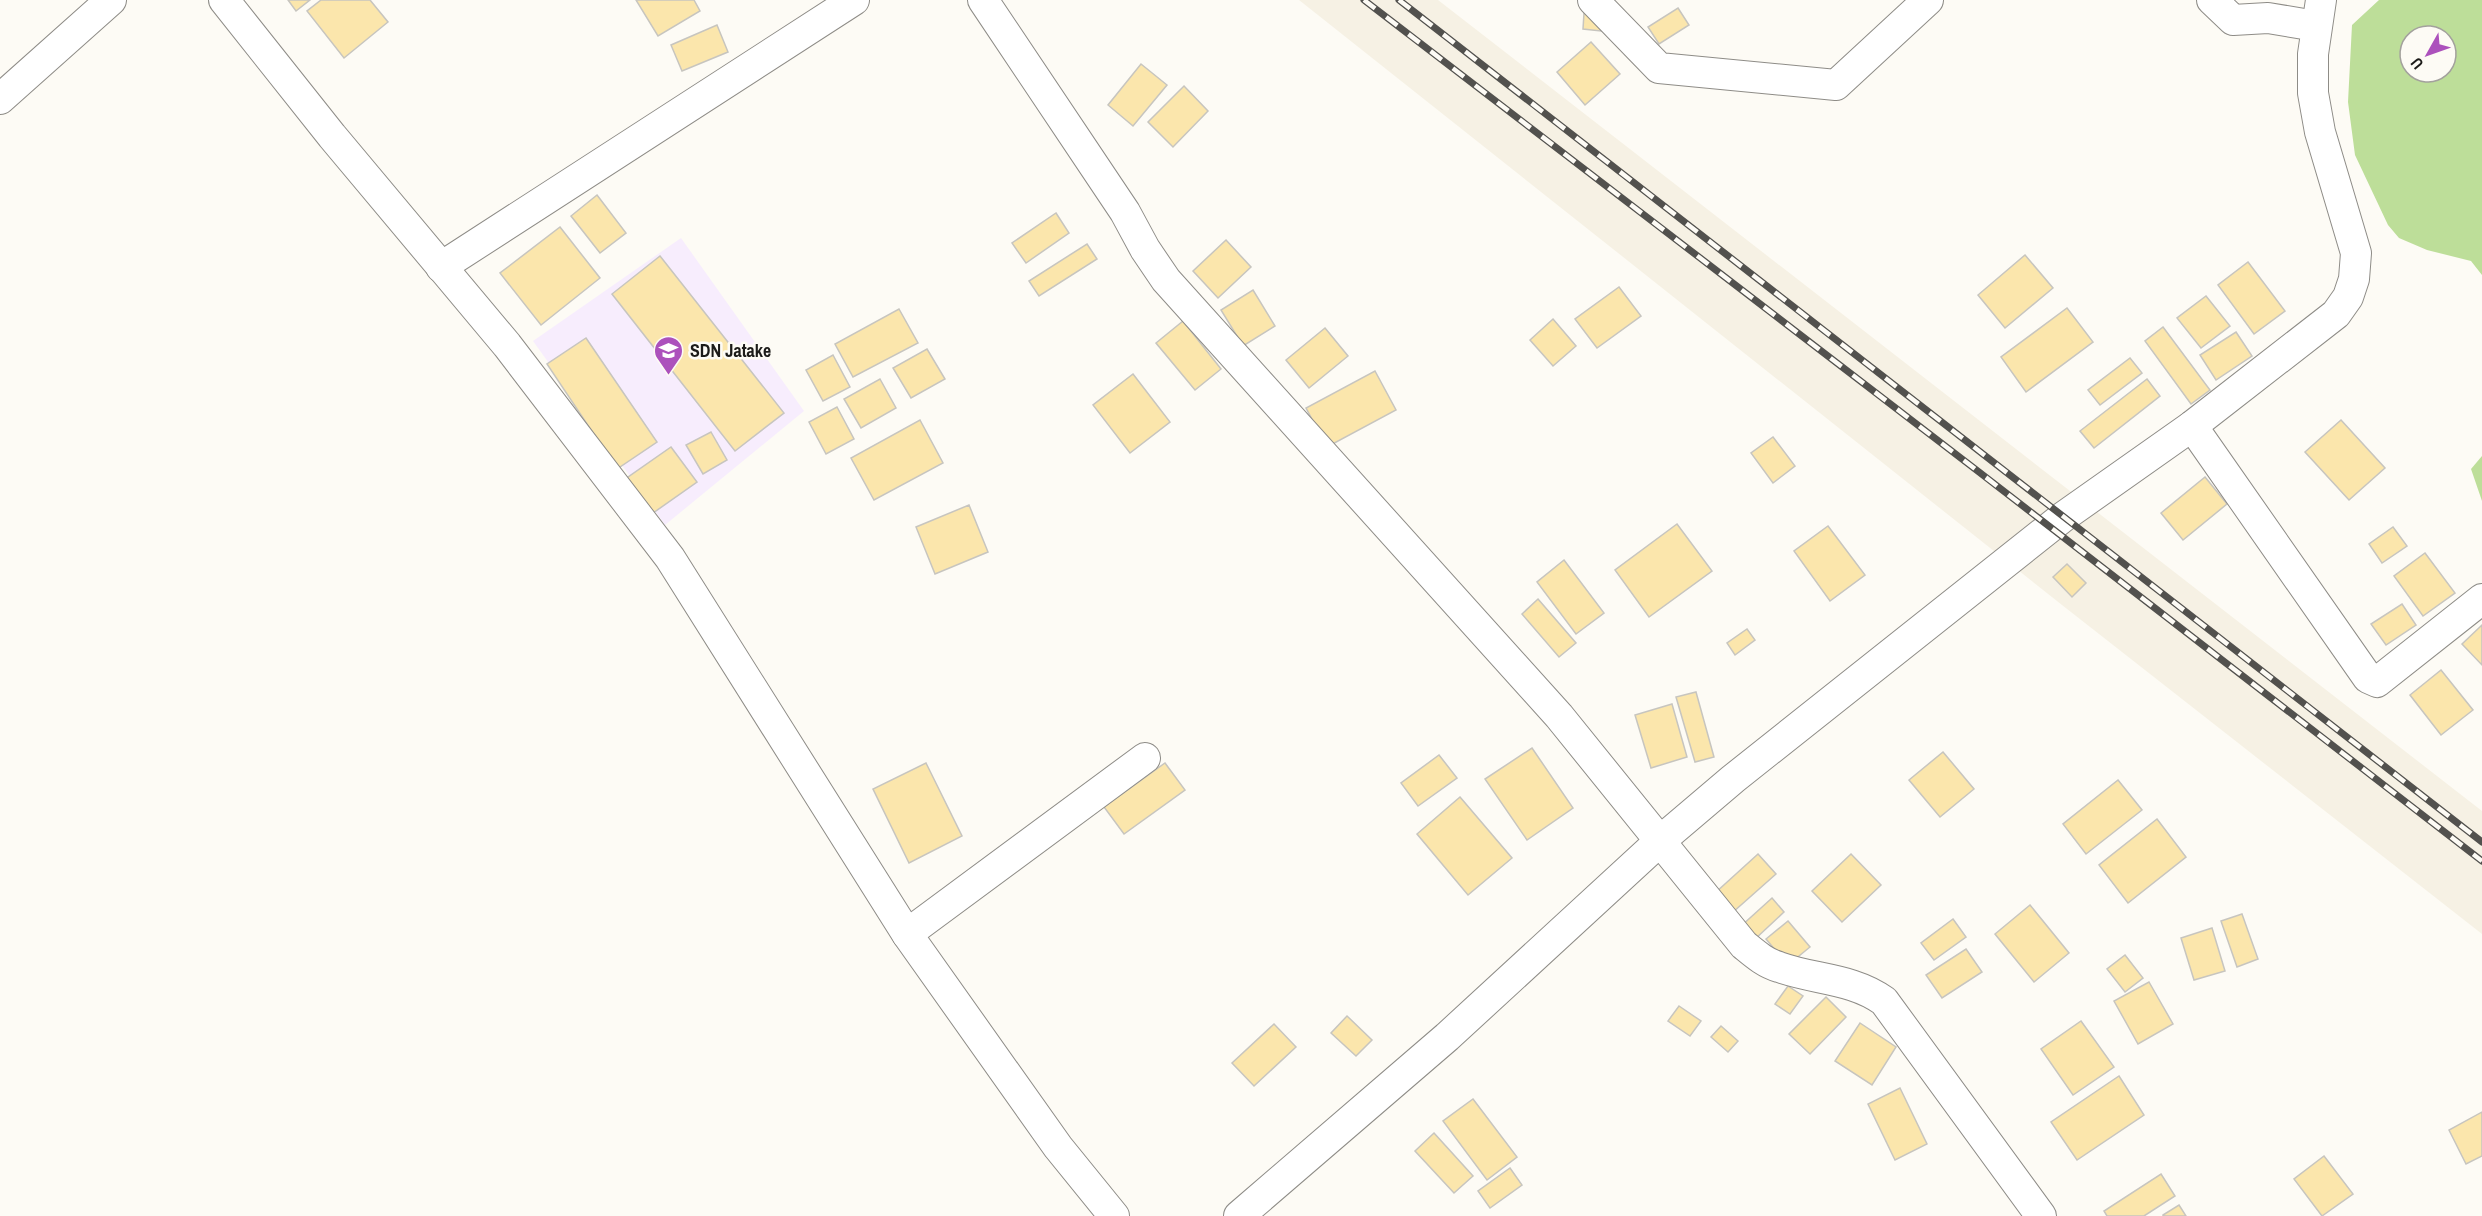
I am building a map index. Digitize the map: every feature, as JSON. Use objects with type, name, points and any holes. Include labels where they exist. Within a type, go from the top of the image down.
[{"type":"street","points":[[0,99],[111,0]]},
{"type":"street","points":[[441,267],[855,0]]},
{"type":"street","points":[[983,0],[1125,212],[1145,249],[1166,280],[1559,716],[1744,945],[1761,959],[1779,968],[1855,985],[1874,994],[1889,1006],[2041,1216]]},
{"type":"street","points":[[1593,0],[1659,68],[1836,85],[1928,0]]},
{"type":"street","points":[[1239,1216],[1447,1037],[1660,841],[2063,517],[2193,426],[2336,314],[2348,297],[2354,279],[2356,253],[2320,132],[2313,93],[2313,54],[2319,13],[2233,20],[2212,0]]},
{"type":"street","points":[[233,3],[441,267],[507,345],[670,558],[907,934],[1058,1147],[1114,1216]]},
{"type":"street","points":[[2193,426],[2368,678],[2377,682],[2482,599]]},
{"type":"street","points":[[907,934],[1145,758]]},
{"type":"shaded area","points":[[1299,0],[1438,0],[2482,811],[2482,934],[2062,605]]},
{"type":"shaded area","name":"SDN Jatake","points":[[681,238],[804,411],[665,525],[533,341]]},
{"type":"green space","points":[[2379,0],[2482,0],[2482,275],[2471,261],[2427,250],[2399,238],[2388,225],[2355,155],[2348,102],[2352,25]]},
{"type":"green space","points":[[2482,456],[2482,501],[2471,469]]},
{"type":"building","points":[[288,0],[310,0],[296,11]]},
{"type":"building","points":[[321,0],[370,0],[388,22],[344,58],[307,11]]},
{"type":"building","points":[[636,0],[694,0],[700,11],[658,36]]},
{"type":"building","points":[[1678,8],[1689,25],[1659,44],[1648,27]]},
{"type":"building","points":[[1584,13],[1603,16],[1601,31],[1583,29]]},
{"type":"building","points":[[717,25],[728,52],[682,71],[671,45]]},
{"type":"building","points":[[1591,42],[1620,74],[1585,105],[1557,72]]},
{"type":"building","points":[[1141,64],[1167,85],[1133,126],[1108,105]]},
{"type":"building","points":[[1184,86],[1208,111],[1173,147],[1148,122]]},
{"type":"building","points":[[597,195],[626,233],[600,253],[571,216]]},
{"type":"building","points":[[1056,213],[1069,233],[1026,263],[1012,243]]},
{"type":"building","points":[[560,227],[600,278],[541,325],[500,273]]},
{"type":"building","points":[[1226,240],[1251,267],[1218,298],[1193,271]]},
{"type":"building","points":[[1087,244],[1097,259],[1039,296],[1029,281]]},
{"type":"building","points":[[2025,255],[2053,288],[2005,328],[1978,295]]},
{"type":"building","points":[[660,256],[784,413],[735,451],[612,294]]},
{"type":"building","points":[[2248,262],[2285,311],[2254,334],[2218,285]]},
{"type":"building","points":[[1619,287],[1641,316],[1597,348],[1575,319]]},
{"type":"building","points":[[1253,290],[1275,326],[1243,346],[1221,310]]},
{"type":"building","points":[[2206,296],[2230,326],[2201,348],[2177,318]]},
{"type":"building","points":[[2067,308],[2093,342],[2026,392],[2001,357]]},
{"type":"building","points":[[899,309],[918,343],[853,377],[835,344]]},
{"type":"building","points":[[1553,319],[1576,346],[1553,366],[1530,340]]},
{"type":"building","points":[[1183,321],[1221,369],[1195,390],[1156,343]]},
{"type":"building","points":[[2163,327],[2210,390],[2191,404],[2145,341]]},
{"type":"building","points":[[1325,328],[1348,356],[1309,388],[1286,360]]},
{"type":"building","points":[[2236,332],[2252,356],[2216,380],[2200,355]]},
{"type":"building","points":[[586,338],[657,442],[617,469],[547,364]]},
{"type":"building","points":[[927,349],[945,379],[911,398],[893,368]]},
{"type":"building","points":[[833,355],[850,387],[823,401],[806,370]]},
{"type":"building","points":[[2130,358],[2142,373],[2100,405],[2088,390]]},
{"type":"building","points":[[1375,371],[1396,410],[1327,447],[1306,408]]},
{"type":"building","points":[[1133,374],[1170,422],[1130,453],[1093,405]]},
{"type":"building","points":[[880,379],[896,408],[861,428],[844,399]]},
{"type":"building","points":[[2147,379],[2160,396],[2094,448],[2080,431]]},
{"type":"building","points":[[837,407],[854,439],[826,454],[809,422]]},
{"type":"building","points":[[920,420],[943,463],[874,500],[851,458]]},
{"type":"building","points":[[2341,420],[2385,468],[2349,500],[2305,452]]},
{"type":"building","points":[[711,432],[727,460],[703,474],[686,445]]},
{"type":"building","points":[[1773,437],[1795,466],[1773,483],[1751,453]]},
{"type":"building","points":[[671,447],[697,482],[646,518],[621,482]]},
{"type":"building","points":[[2205,477],[2227,504],[2183,540],[2161,513]]},
{"type":"building","points":[[969,505],[988,552],[935,574],[916,527]]},
{"type":"building","points":[[1677,524],[1712,571],[1649,617],[1615,570]]},
{"type":"building","points":[[1828,526],[1865,575],[1830,601],[1794,551]]},
{"type":"building","points":[[2393,527],[2407,546],[2382,563],[2369,544]]},
{"type":"building","points":[[2425,553],[2455,593],[2423,616],[2394,576]]},
{"type":"building","points":[[1564,560],[1604,613],[1576,634],[1537,582]]},
{"type":"building","points":[[2067,564],[2086,583],[2072,597],[2053,577]]},
{"type":"building","points":[[1538,599],[1576,643],[1559,657],[1522,614]]},
{"type":"building","points":[[2402,604],[2416,625],[2386,645],[2371,624]]},
{"type":"building","points":[[2482,625],[2482,665],[2462,644]]},
{"type":"building","points":[[1747,629],[1755,640],[1735,655],[1727,643]]},
{"type":"building","points":[[2441,670],[2473,710],[2441,735],[2410,695]]},
{"type":"building","points":[[1696,692],[1714,757],[1695,762],[1676,697]]},
{"type":"building","points":[[1672,704],[1687,757],[1651,768],[1635,715]]},
{"type":"building","points":[[1532,748],[1573,808],[1527,840],[1485,779]]},
{"type":"building","points":[[1943,752],[1974,789],[1940,817],[1909,780]]},
{"type":"building","points":[[1439,755],[1457,778],[1418,806],[1401,783]]},
{"type":"building","points":[[926,763],[962,836],[909,863],[873,789]]},
{"type":"building","points":[[1165,763],[1185,790],[1124,834],[1104,807]]},
{"type":"building","points":[[2118,780],[2142,810],[2086,854],[2063,824]]},
{"type":"building","points":[[1460,797],[1512,858],[1468,895],[1417,834]]},
{"type":"building","points":[[2157,819],[2186,857],[2128,903],[2099,865]]},
{"type":"building","points":[[1758,854],[1776,874],[1732,913],[1715,893]]},
{"type":"building","points":[[1851,854],[1881,885],[1842,922],[1812,891]]},
{"type":"building","points":[[1772,898],[1784,912],[1753,941],[1740,927]]},
{"type":"building","points":[[2030,905],[2069,953],[2034,982],[1995,934]]},
{"type":"building","points":[[2242,914],[2258,959],[2237,967],[2221,921]]},
{"type":"building","points":[[1953,919],[1966,937],[1934,960],[1921,943]]},
{"type":"building","points":[[1788,921],[1810,947],[1788,965],[1766,939]]},
{"type":"building","points":[[2212,928],[2225,971],[2194,980],[2181,938]]},
{"type":"building","points":[[1966,949],[1982,972],[1942,998],[1926,975]]},
{"type":"building","points":[[2125,955],[2143,978],[2125,992],[2107,969]]},
{"type":"building","points":[[2149,982],[2173,1024],[2138,1044],[2114,1001]]},
{"type":"building","points":[[1788,986],[1803,996],[1790,1014],[1775,1004]]},
{"type":"building","points":[[1826,997],[1846,1017],[1810,1054],[1789,1034]]},
{"type":"building","points":[[1679,1006],[1701,1021],[1690,1036],[1668,1021]]},
{"type":"building","points":[[1347,1016],[1372,1040],[1356,1056],[1331,1033]]},
{"type":"building","points":[[2081,1021],[2114,1067],[2073,1095],[2041,1049]]},
{"type":"building","points":[[1860,1023],[1896,1047],[1872,1085],[1835,1061]]},
{"type":"building","points":[[1274,1024],[1296,1047],[1254,1086],[1232,1063]]},
{"type":"building","points":[[1721,1026],[1738,1041],[1728,1052],[1711,1037]]},
{"type":"building","points":[[2119,1076],[2144,1115],[2077,1160],[2051,1122]]},
{"type":"building","points":[[1900,1088],[1927,1144],[1895,1160],[1868,1104]]},
{"type":"building","points":[[1473,1099],[1517,1157],[1487,1180],[1443,1121]]},
{"type":"building","points":[[2482,1112],[2482,1156],[2466,1164],[2449,1130]]},
{"type":"building","points":[[1434,1133],[1473,1176],[1454,1193],[1415,1151]]},
{"type":"building","points":[[2324,1156],[2353,1194],[2322,1216],[2294,1179]]},
{"type":"building","points":[[1510,1168],[1522,1185],[1490,1208],[1478,1191]]},
{"type":"building","points":[[2161,1174],[2175,1196],[2144,1216],[2107,1216],[2104,1211]]},
{"type":"building","points":[[2179,1205],[2186,1216],[2163,1216],[2163,1215]]},
{"type":"railway","points":[[1364,0],[2482,861]]},
{"type":"railway","points":[[1399,0],[2482,842]]},
{"type":"place","name":"SDN Jatake","points":[[669,376]]}]
